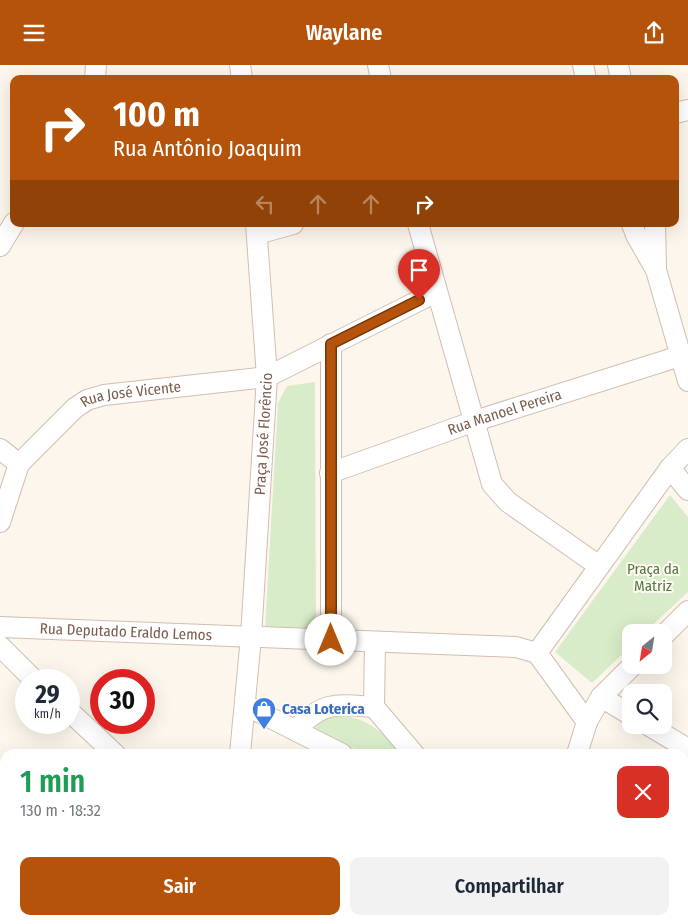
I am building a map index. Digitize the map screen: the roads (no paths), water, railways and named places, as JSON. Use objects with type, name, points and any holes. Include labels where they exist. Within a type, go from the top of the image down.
[{"type":"street","points":[[0,246],[12,227]]},
{"type":"street","points":[[267,377],[256,229],[271,227]]},
{"type":"street","points":[[419,227],[436,292],[475,421],[488,476],[500,494],[599,566]]},
{"type":"street","points":[[633,227],[656,270],[688,381]]},
{"type":"street","points":[[655,227],[656,270]]},
{"type":"street","name":"Praça José Florêncio","points":[[241,749],[251,637],[267,377],[436,292]]},
{"type":"street","points":[[331,344],[331,640]]},
{"type":"street","name":"Rua Manoel Pereira","points":[[330,473],[475,421],[680,356]]},
{"type":"street","name":"Rua José Vicente","points":[[19,464],[75,408],[87,400],[104,395],[267,377]]},
{"type":"street","points":[[0,449],[19,464],[0,522]]},
{"type":"street","points":[[537,653],[670,468],[688,449]]},
{"type":"street","points":[[670,468],[688,490]]},
{"type":"street","points":[[672,627],[688,611]]},
{"type":"street","name":"Rua Deputado Eraldo Lemos","points":[[0,627],[251,637]]},
{"type":"street","points":[[251,637],[516,647],[537,653],[587,722]]},
{"type":"street","points":[[375,642],[374,707],[410,749]]},
{"type":"street","points":[[0,646],[23,669]]},
{"type":"street","points":[[579,749],[587,722],[601,697],[624,674]]},
{"type":"street","points":[[601,697],[622,710]]},
{"type":"street","points":[[245,705],[332,749]]},
{"type":"street","points":[[295,730],[310,714],[320,709],[346,705],[374,707]]},
{"type":"street","points":[[80,721],[110,749]]},
{"type":"street","points":[[663,734],[688,749]]},
{"type":"place","name":"Casa Loterica","points":[[264,730]]},
{"type":"park label","name":"Praça da Matriz","points":[[653,578]]}]
